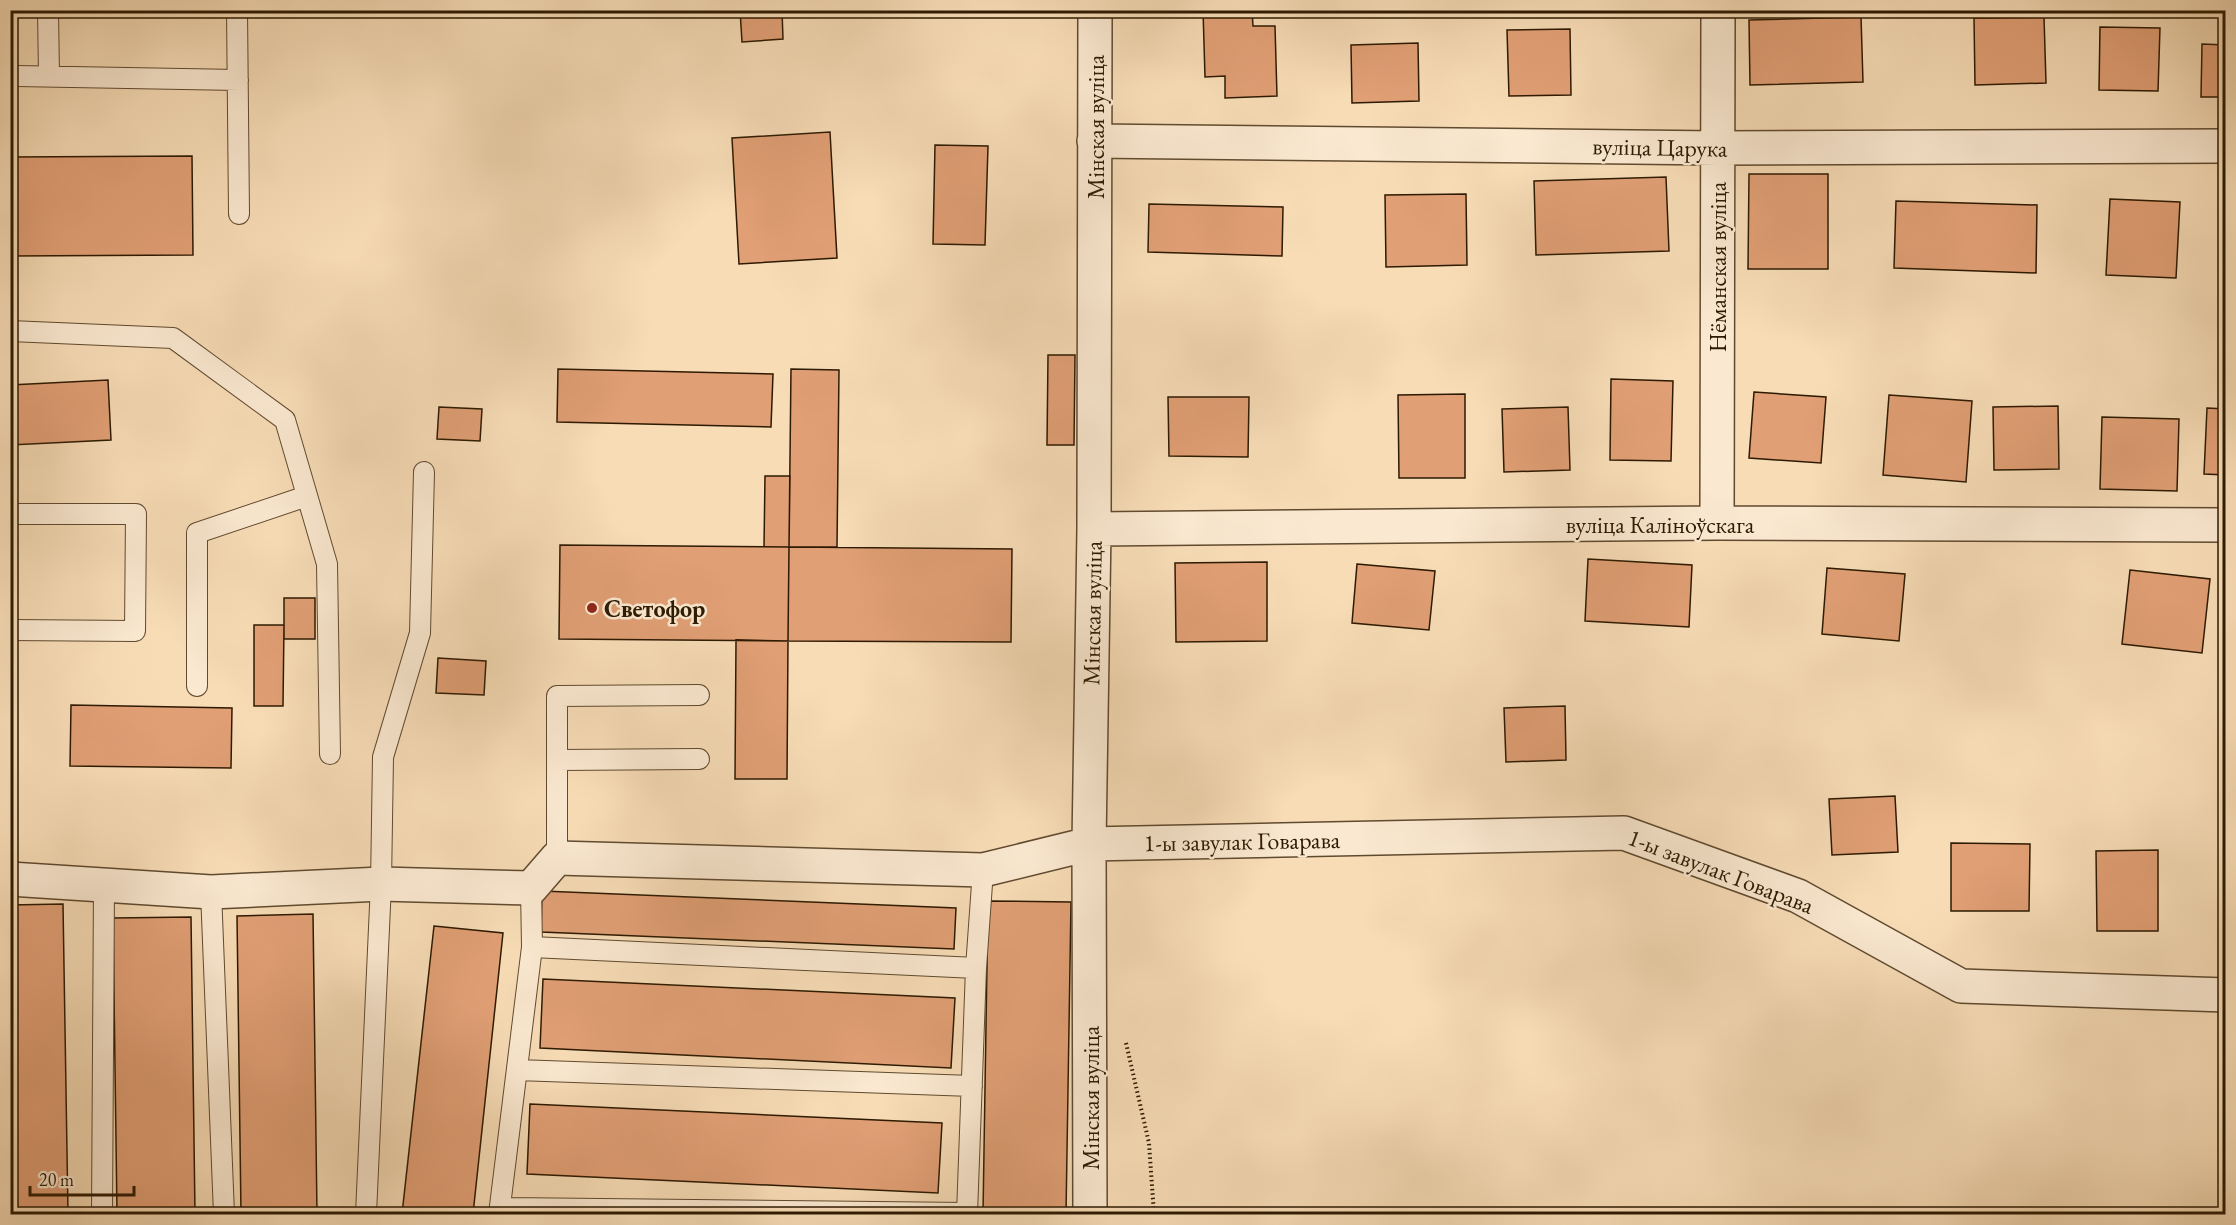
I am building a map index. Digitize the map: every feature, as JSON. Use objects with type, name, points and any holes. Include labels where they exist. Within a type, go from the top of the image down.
[{"type":"street","name":"Мінская вуліца","points":[[1090,1215],[1089,844],[1094,529],[1095,10]]},
{"type":"street","name":"Нёманская вуліца","points":[[1717,523],[1718,10]]},
{"type":"street","name":"вуліца Царука","points":[[1094,141],[1718,148],[2226,146]]},
{"type":"street","name":"вуліца Каліноўскага","points":[[1094,529],[1717,523],[2226,525]]},
{"type":"street","name":"1-ы завулак Говарава","points":[[557,858],[983,870],[1089,844],[1624,833],[1798,896],[1961,986],[2226,996]]},
{"type":"street","points":[[10,879],[211,892],[381,884],[531,888],[557,858]]},
{"type":"lane","points":[[48,10],[49,76]]},
{"type":"lane","points":[[237,10],[239,214]]},
{"type":"lane","points":[[16,76],[238,80]]},
{"type":"lane","points":[[10,331],[173,338],[285,420],[327,564],[330,754]]},
{"type":"lane","points":[[366,1215],[381,884],[383,757],[420,633],[424,472]]},
{"type":"lane","points":[[197,686],[197,533],[307,496]]},
{"type":"lane","points":[[10,514],[136,514],[135,631],[10,630]]},
{"type":"lane","points":[[557,858],[557,696],[699,695]]},
{"type":"lane","points":[[557,760],[699,759]]},
{"type":"lane","points":[[531,888],[532,947],[499,1211],[967,1214],[976,968],[983,870]]},
{"type":"lane","points":[[102,1215],[104,885]]},
{"type":"lane","points":[[211,892],[224,1215]]},
{"type":"lane","points":[[532,947],[976,968]]},
{"type":"lane","points":[[517,1070],[972,1086]]},
{"type":"building","points":[[740,10],[782,10],[783,39],[742,42]]},
{"type":"building","points":[[1203,10],[1252,10],[1253,26],[1275,26],[1277,96],[1225,98],[1225,76],[1205,77]]},
{"type":"building","points":[[1861,17],[1863,82],[1750,85],[1749,20]]},
{"type":"building","points":[[2044,17],[2046,83],[1975,85],[1974,18]]},
{"type":"building","points":[[2100,27],[2160,28],[2158,91],[2099,90]]},
{"type":"building","points":[[1570,29],[1571,95],[1509,96],[1507,30]]},
{"type":"building","points":[[1418,43],[1419,101],[1352,103],[1351,45]]},
{"type":"building","points":[[2202,44],[2226,45],[2226,97],[2201,97]]},
{"type":"building","points":[[830,132],[837,258],[739,264],[732,138]]},
{"type":"building","points":[[935,145],[988,146],[985,245],[933,244]]},
{"type":"building","points":[[192,156],[193,255],[10,256],[10,157]]},
{"type":"building","points":[[1749,174],[1828,174],[1828,269],[1748,269]]},
{"type":"building","points":[[1666,177],[1669,251],[1536,255],[1534,181]]},
{"type":"building","points":[[1466,194],[1467,265],[1386,267],[1385,195]]},
{"type":"building","points":[[2110,199],[2180,202],[2176,278],[2106,275]]},
{"type":"building","points":[[1896,201],[2037,205],[2036,273],[1894,268]]},
{"type":"building","points":[[1149,204],[1283,207],[1282,256],[1148,252]]},
{"type":"building","points":[[1048,355],[1075,355],[1074,445],[1047,445]]},
{"type":"building","points":[[558,369],[773,374],[771,427],[557,422]]},
{"type":"building","points":[[791,369],[839,370],[837,547],[789,547]]},
{"type":"building","points":[[1611,379],[1673,381],[1671,461],[1610,460]]},
{"type":"building","points":[[108,380],[111,440],[10,445],[10,385]]},
{"type":"building","points":[[1754,392],[1826,397],[1821,463],[1749,458]]},
{"type":"building","points":[[1465,394],[1465,478],[1399,478],[1398,395]]},
{"type":"building","points":[[1889,395],[1972,401],[1966,482],[1883,475]]},
{"type":"building","points":[[1168,397],[1249,397],[1248,457],[1169,456]]},
{"type":"building","points":[[2058,406],[2059,469],[1994,470],[1993,407]]},
{"type":"building","points":[[439,407],[482,409],[480,441],[437,439]]},
{"type":"building","points":[[1568,407],[1570,470],[1504,472],[1502,409]]},
{"type":"building","points":[[2207,408],[2226,409],[2226,475],[2204,474]]},
{"type":"building","points":[[2102,417],[2179,419],[2177,491],[2100,489]]},
{"type":"building","points":[[765,476],[790,476],[789,547],[764,547]]},
{"type":"building","points":[[560,545],[789,547],[788,641],[559,639]]},
{"type":"building","points":[[789,547],[1012,549],[1011,642],[788,641]]},
{"type":"building","points":[[1588,559],[1692,565],[1689,627],[1585,621]]},
{"type":"building","points":[[1267,562],[1267,641],[1176,642],[1175,563]]},
{"type":"building","points":[[1357,564],[1435,571],[1429,630],[1352,623]]},
{"type":"building","points":[[1827,568],[1905,574],[1899,641],[1822,634]]},
{"type":"building","points":[[2130,570],[2210,579],[2202,653],[2122,644]]},
{"type":"building","points":[[284,598],[315,598],[315,639],[284,639]]},
{"type":"building","points":[[254,625],[284,625],[283,706],[254,706]]},
{"type":"building","points":[[736,640],[788,641],[787,779],[735,779]]},
{"type":"building","points":[[438,658],[486,661],[484,695],[436,693]]},
{"type":"building","points":[[71,705],[232,708],[231,768],[70,766]]},
{"type":"building","points":[[1565,706],[1566,760],[1506,762],[1504,708]]},
{"type":"building","points":[[1895,796],[1898,852],[1832,855],[1829,799]]},
{"type":"building","points":[[1951,843],[2030,844],[2029,911],[1951,911]]},
{"type":"building","points":[[2158,850],[2158,931],[2097,931],[2096,851]]},
{"type":"building","points":[[542,891],[956,908],[954,949],[541,932]]},
{"type":"building","points":[[988,901],[1071,902],[1066,1214],[983,1214]]},
{"type":"building","points":[[63,904],[68,1214],[10,1214],[10,905]]},
{"type":"building","points":[[313,914],[317,1214],[241,1214],[237,916]]},
{"type":"building","points":[[191,917],[195,1214],[117,1214],[113,918]]},
{"type":"building","points":[[434,926],[503,933],[473,1214],[402,1214]]},
{"type":"building","points":[[543,979],[955,998],[951,1068],[540,1048]]},
{"type":"building","points":[[530,1104],[942,1123],[938,1193],[527,1174]]},
{"type":"place","name":"Светофор","points":[[592,608]]}]
